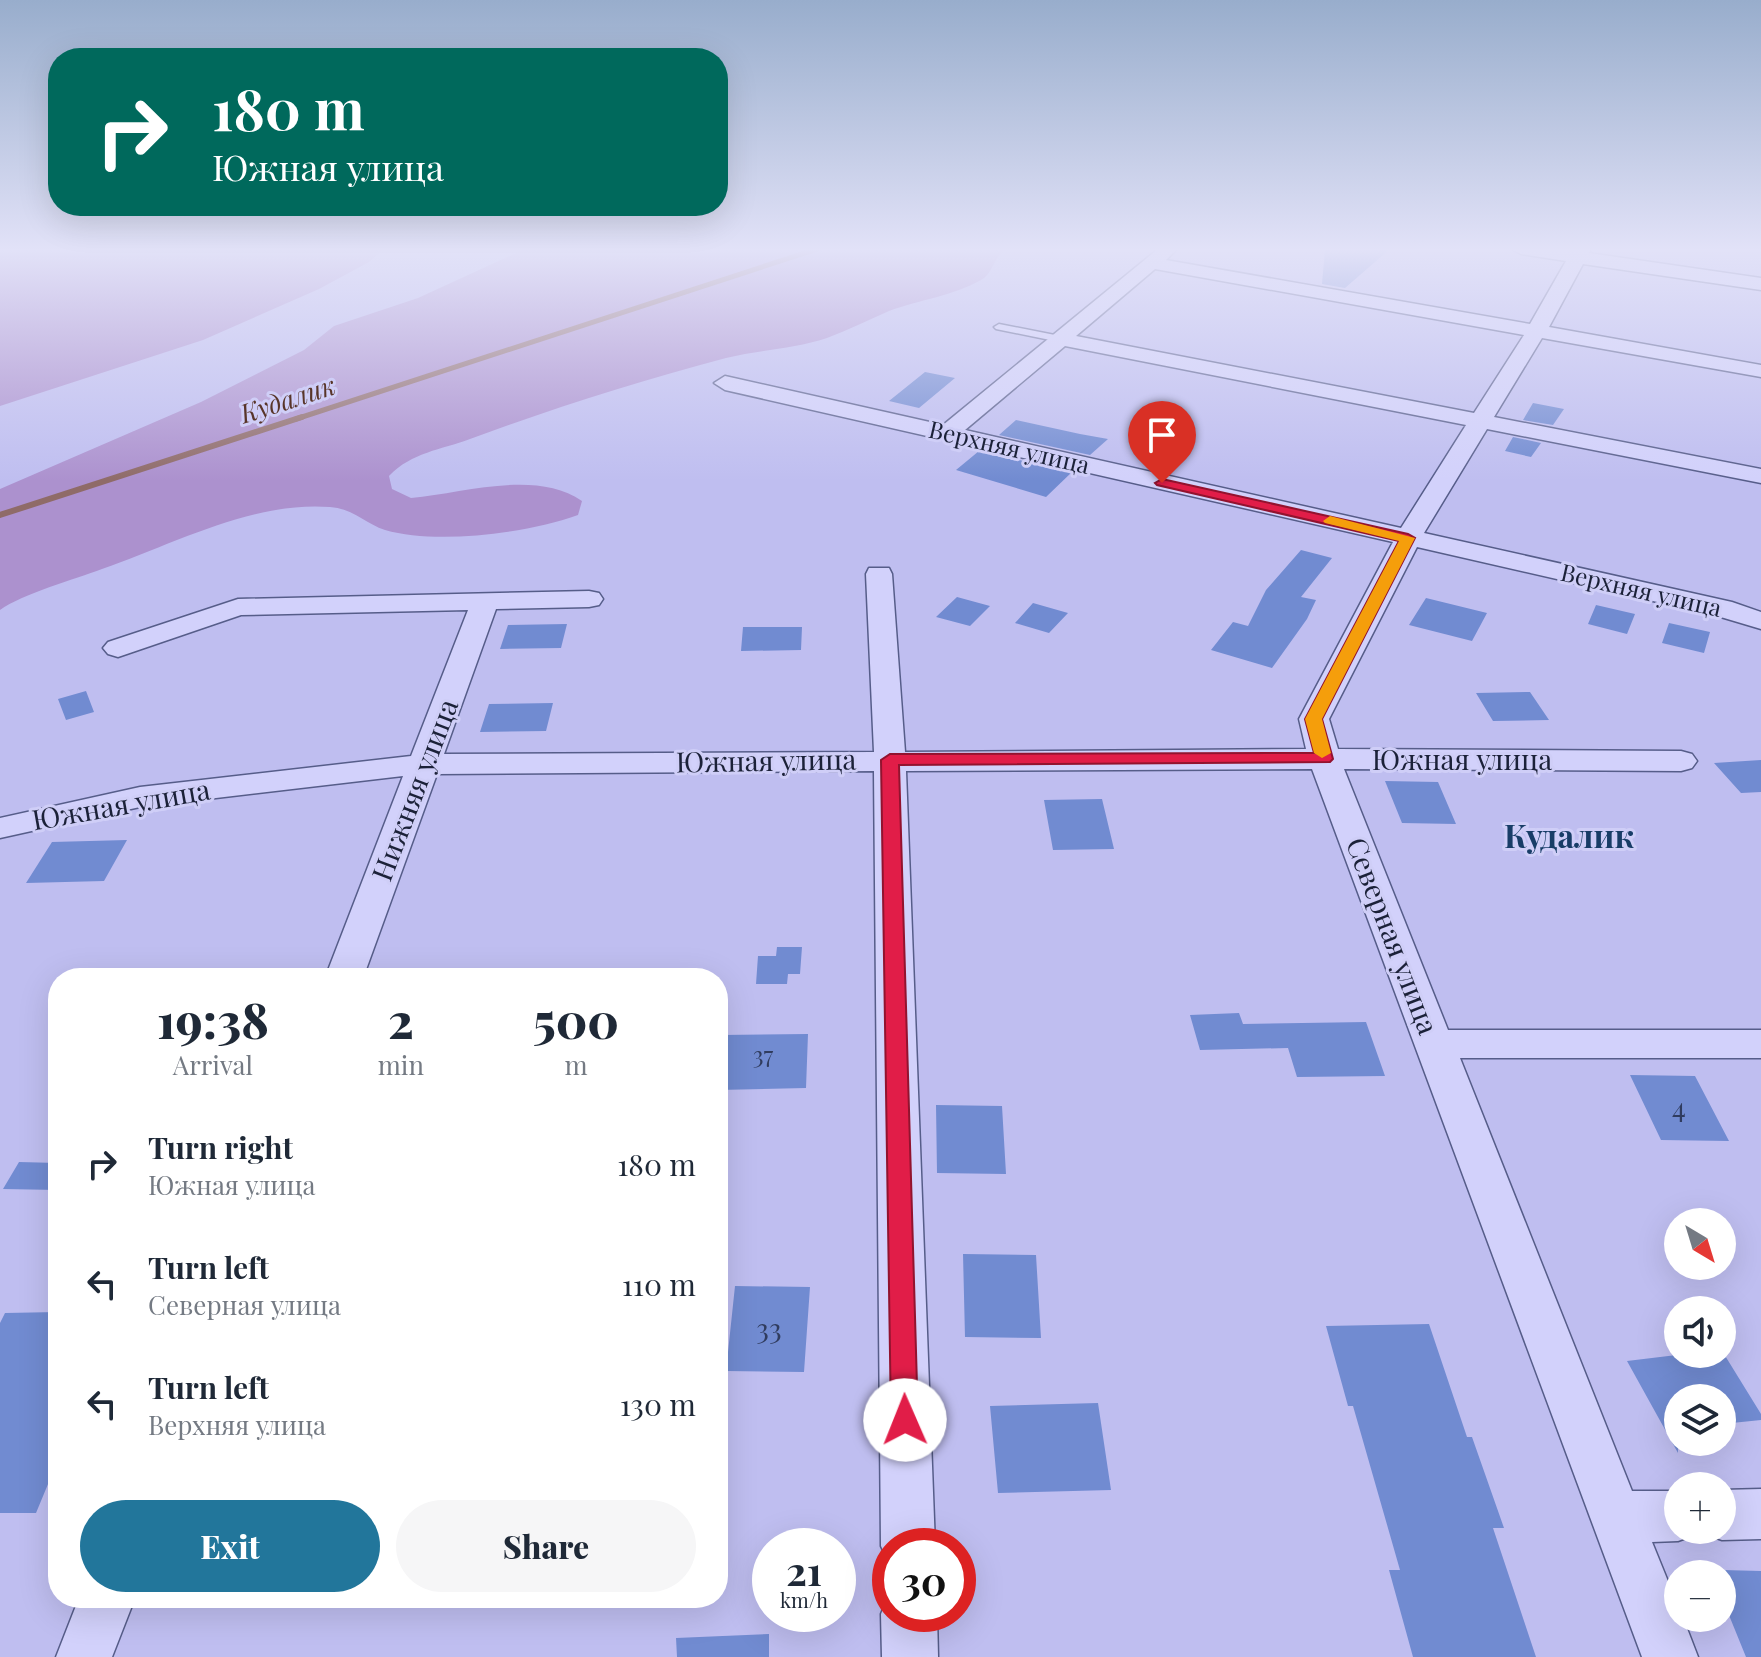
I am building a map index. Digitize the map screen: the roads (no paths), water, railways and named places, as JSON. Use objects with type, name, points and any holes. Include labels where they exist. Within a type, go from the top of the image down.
[{"type":"street","points":[[947,434],[1075,326]]},
{"type":"street","points":[[1516,326],[1761,371]]},
{"type":"street","name":"Северная улица","points":[[1539,326],[1408,538],[1314,719],[1324,759],[1670,1657]]},
{"type":"street","points":[[1060,339],[1761,476]]},
{"type":"street","name":"Верхняя улица","points":[[725,383],[1722,608],[1761,621]]},
{"type":"street","points":[[879,574],[890,760],[908,1528]]},
{"type":"street","points":[[118,648],[238,607],[589,599]]},
{"type":"street","name":"Нижняя улица","points":[[348,968],[485,601]]},
{"type":"street","name":"Южная улица","points":[[0,828],[140,797],[426,764],[890,760],[1681,761]]},
{"type":"street","points":[[1433,1044],[1761,1044]]},
{"type":"street","points":[[1736,1515],[1761,1514]]},
{"type":"street","points":[[1616,1517],[1664,1516]]},
{"type":"street","points":[[84,1657],[103,1608]]},
{"type":"street","points":[[909,1632],[910,1657]]},
{"type":"lane","points":[[999,327],[1060,339]]},
{"type":"waterway","name":"Кудалик","points":[[296,419],[580,326]]},
{"type":"waterway","name":"Кудалик","points":[[0,515],[302,417]]},
{"type":"district","name":"Кудалик","points":[[1569,837]]}]
